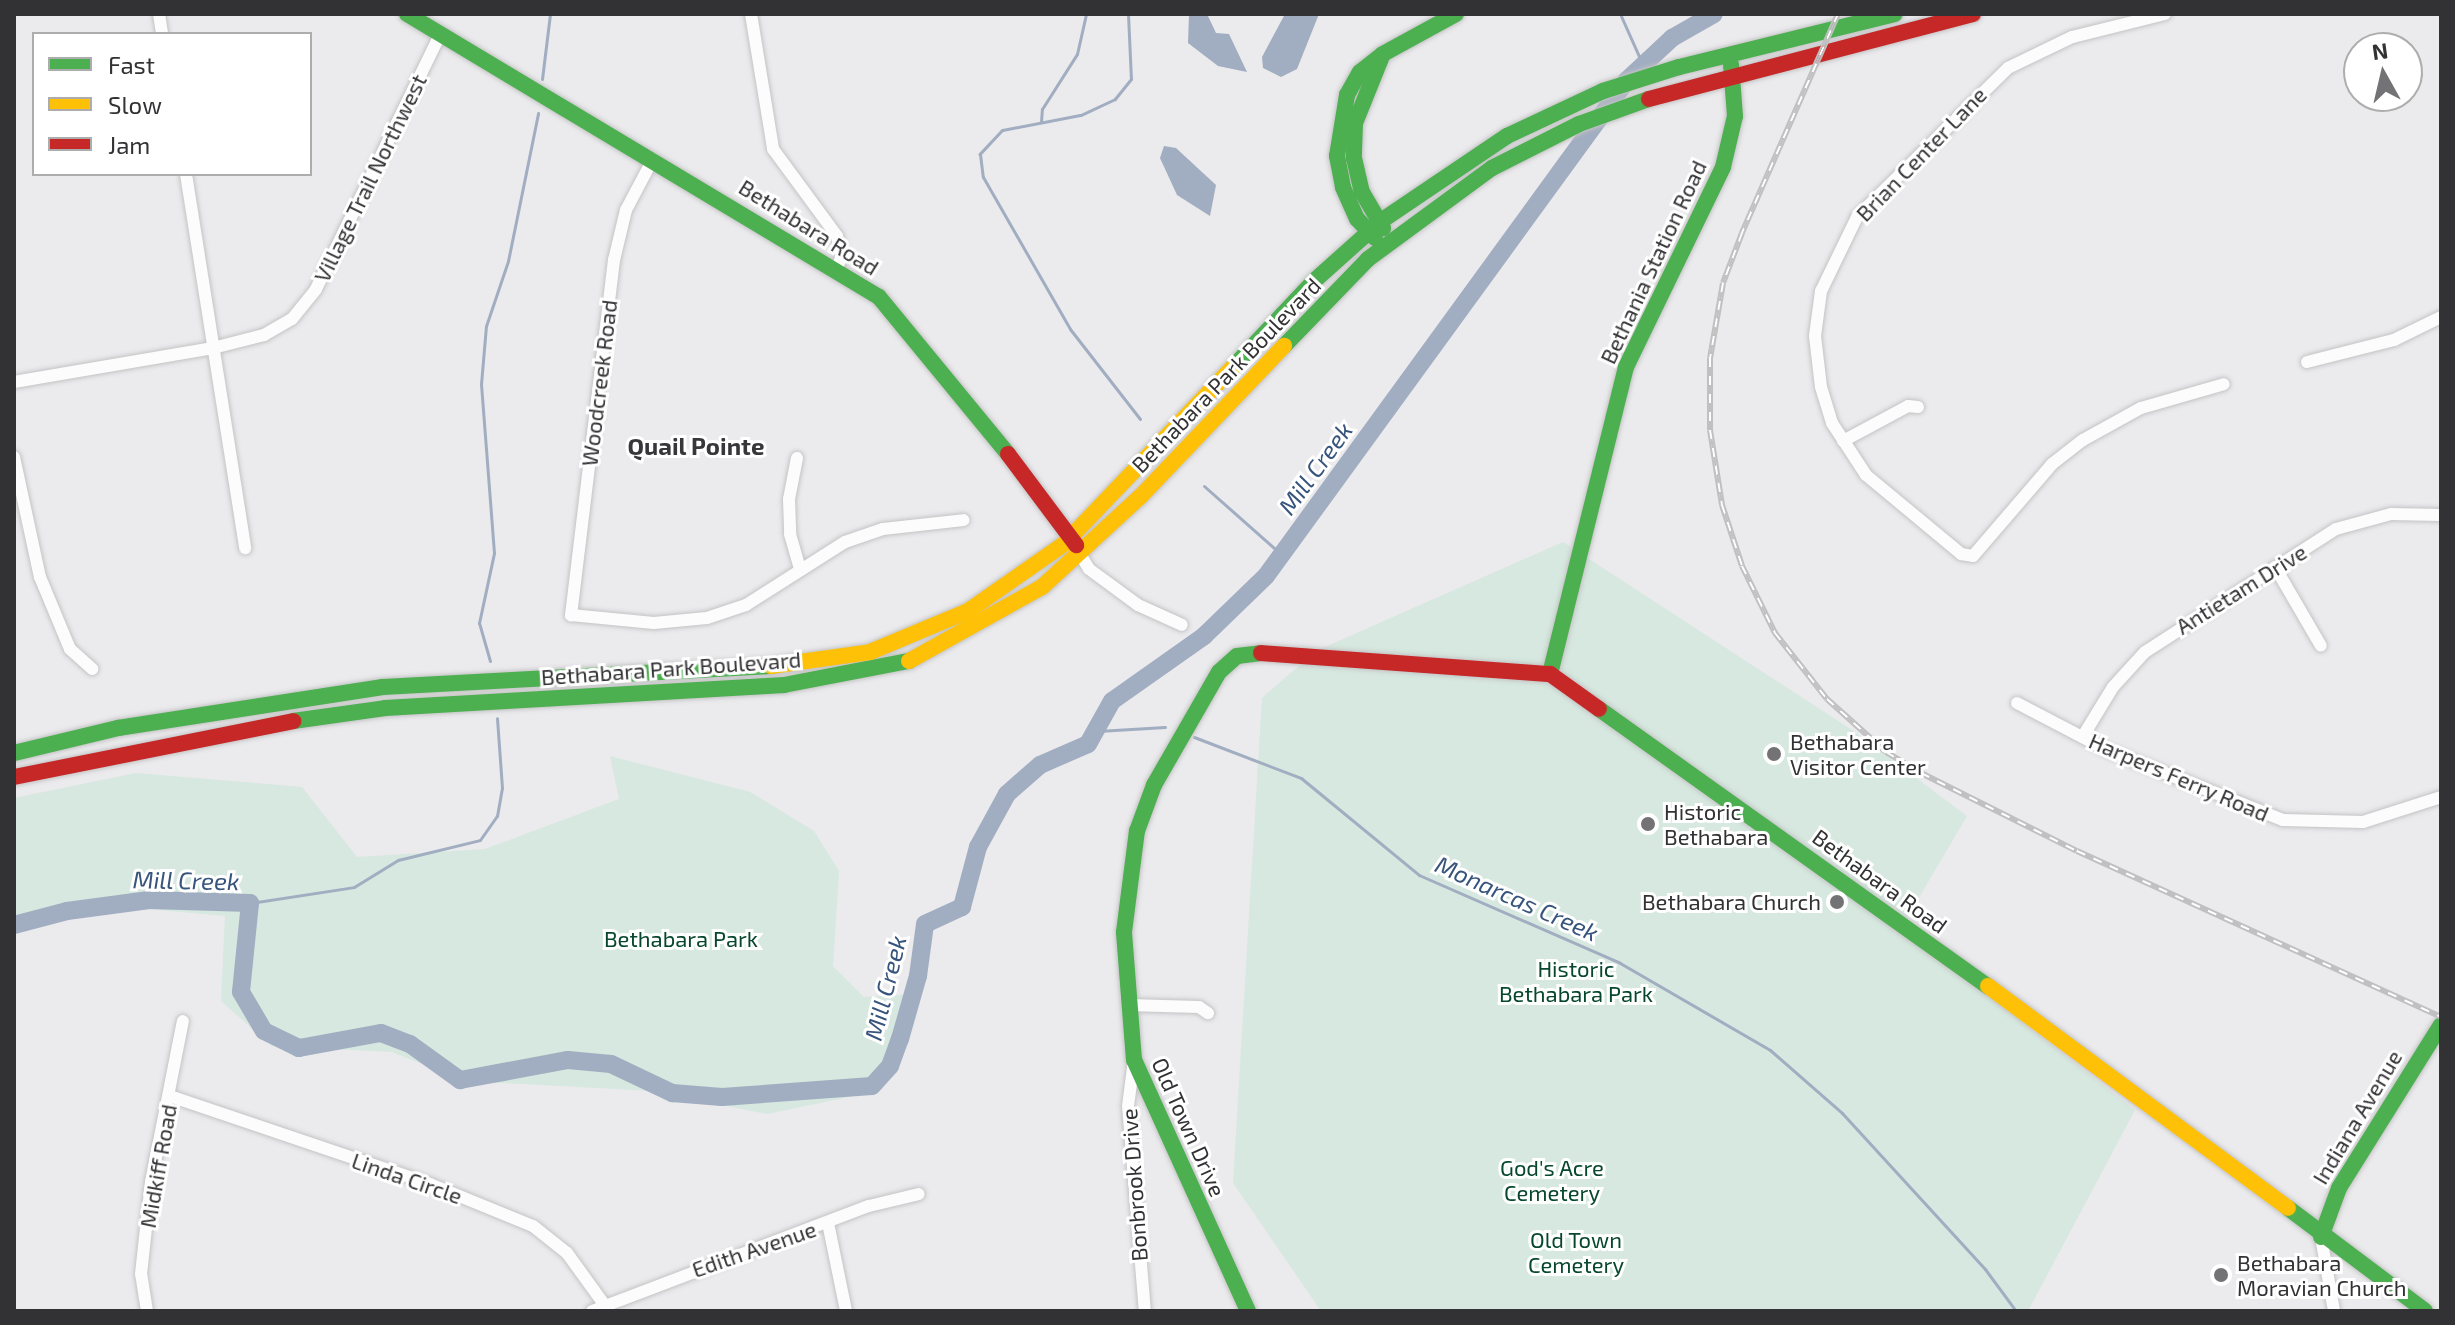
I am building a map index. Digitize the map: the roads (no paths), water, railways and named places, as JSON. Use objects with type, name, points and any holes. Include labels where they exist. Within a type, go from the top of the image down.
[{"type":"street","name":"Bethabara Road","points":[[407,14],[837,267],[879,297],[907,325],[995,444],[1072,535],[1089,569],[1138,605],[1182,625]]},
{"type":"street","points":[[751,14],[773,149],[837,236],[842,256],[837,267]]},
{"type":"street","points":[[1387,243],[1367,234],[1343,187],[1340,121],[1360,72],[1383,54],[1456,14]]},
{"type":"street","name":"Bethabara Park Boulevard","points":[[14,753],[245,705],[383,687],[782,665],[870,652],[968,611],[1031,571],[1072,535],[1314,281],[1381,221],[1450,171],[1536,122],[1603,91],[1679,67],[1895,14]]},
{"type":"street","name":"Bethabara Park Boulevard","points":[[14,777],[249,727],[385,708],[784,685],[875,671],[917,658],[977,627],[1042,587],[1080,554],[1387,243],[1516,155],[1609,111],[1664,93],[1973,14]]},
{"type":"street","name":"Brian Center Lane","points":[[2165,14],[2072,37],[2008,68],[1857,217],[1821,291],[1815,336],[1821,387],[1832,423],[1877,485],[1961,554],[1973,556],[2052,464],[2093,434],[2141,408],[2224,384]]},
{"type":"street","name":"Village Trail Northwest","points":[[14,382],[213,348],[264,335],[292,319],[316,289],[441,33]]},
{"type":"street","points":[[1383,54],[1355,123],[1354,158],[1362,192],[1381,221],[1387,243]]},
{"type":"street","name":"Bethania Station Road","points":[[1550,674],[1626,367],[1723,167],[1735,116],[1729,55]]},
{"type":"street","name":"Woodcreek Road","points":[[653,159],[626,210],[614,260],[571,615],[654,623],[707,618],[746,605],[800,568]]},
{"type":"street","points":[[186,176],[245,548]]},
{"type":"street","points":[[2307,362],[2394,340],[2441,317]]},
{"type":"street","points":[[1843,441],[1908,406],[1918,407]]},
{"type":"street","points":[[14,457],[40,577],[70,649],[92,669]]},
{"type":"street","points":[[797,458],[789,499],[790,534],[800,568],[845,542],[883,529],[964,520]]},
{"type":"street","name":"Antietam Drive","points":[[2083,736],[2113,687],[2145,652],[2336,529],[2391,514],[2441,515]]},
{"type":"street","points":[[2275,567],[2321,646]]},
{"type":"street","name":"Old Town Drive","points":[[1248,1311],[1134,1060],[1124,932],[1145,807],[1219,672],[1246,652],[1550,674]]},
{"type":"street","name":"Bethabara Road","points":[[1550,674],[2049,1029],[2321,1237],[2425,1311]]},
{"type":"street","name":"Harpers Ferry Road","points":[[2017,703],[2164,774],[2283,820],[2363,822],[2441,797]]},
{"type":"street","points":[[1128,1005],[1199,1007],[1208,1013]]},
{"type":"street","name":"Midkiff Road","points":[[147,1311],[143,1259],[151,1182],[183,1021]]},
{"type":"street","name":"Indiana Avenue","points":[[2321,1237],[2339,1188],[2441,1025]]},
{"type":"street","name":"Bonbrook Drive","points":[[1134,1060],[1128,1106],[1145,1311]]},
{"type":"street","name":"Linda Circle","points":[[170,1096],[441,1188],[533,1226],[567,1253],[608,1308]]},
{"type":"street","name":"Edith Avenue","points":[[592,1311],[608,1308],[895,1197],[919,1194]]},
{"type":"street","points":[[828,1223],[846,1311]]},
{"type":"street","points":[[2321,1237],[2334,1311]]},
{"type":"water","points":[[1189,14],[1207,14],[1216,33],[1229,34],[1247,72],[1218,66],[1188,43]]},
{"type":"water","points":[[1285,14],[1319,14],[1297,69],[1281,77],[1263,68],[1262,57]]},
{"type":"water","points":[[1164,146],[1176,148],[1216,185],[1210,216],[1177,195],[1160,158]]},
{"type":"waterway","points":[[542,79],[550,14]]},
{"type":"waterway","points":[[1041,122],[1042,109],[1077,54],[1086,14]]},
{"type":"waterway","points":[[1128,14],[1131,79],[1115,99],[1080,115],[1002,130],[980,154],[983,177],[1070,329],[1140,419]]},
{"type":"waterway","name":"Mill Creek","points":[[14,925],[67,911],[149,900],[250,903],[241,992],[264,1031],[299,1048],[381,1033],[410,1044],[460,1080],[568,1060],[611,1064],[672,1093],[722,1097],[872,1086],[890,1066],[900,1039],[918,976],[925,924],[962,907],[978,847],[1007,794],[1040,765],[1088,744],[1112,701],[1204,636],[1266,576],[1627,80],[1672,38],[1714,14]]},
{"type":"waterway","points":[[1621,16],[1642,63]]},
{"type":"waterway","points":[[490,661],[479,623],[494,553],[481,384],[486,326],[508,261],[538,113]]},
{"type":"waterway","points":[[1204,486],[1282,555]]},
{"type":"waterway","points":[[250,903],[354,887],[398,860],[480,840],[497,816],[502,788],[497,718]]},
{"type":"waterway","name":"Monarcas Creek","points":[[1098,731],[1165,727]]},
{"type":"waterway","name":"Monarcas Creek","points":[[1194,737],[1301,778],[1419,875],[1620,963],[1770,1050],[1842,1113],[1985,1269],[2016,1311]]},
{"type":"railway","points":[[1838,14],[1723,283],[1710,358],[1710,430],[1722,505],[1742,566],[1775,633],[1827,699],[1886,752],[1921,773],[2077,851],[2441,1017]]},
{"type":"place","name":"Bethabara Visitor Center","points":[[1774,754]]},
{"type":"place","name":"Historic Bethabara","points":[[1648,824]]},
{"type":"place","name":"Bethabara Church","points":[[1837,902]]},
{"type":"place","name":"Bethabara Moravian Church","points":[[2221,1275]]},
{"type":"district","name":"Quail Pointe","points":[[696,446]]},
{"type":"park label","name":"Bethabara Park","points":[[681,939]]},
{"type":"park label","name":"Historic Bethabara Park","points":[[1576,980]]},
{"type":"park label","name":"God's Acre Cemetery","points":[[1552,1180]]},
{"type":"park label","name":"Old Town Cemetery","points":[[1576,1252]]}]
